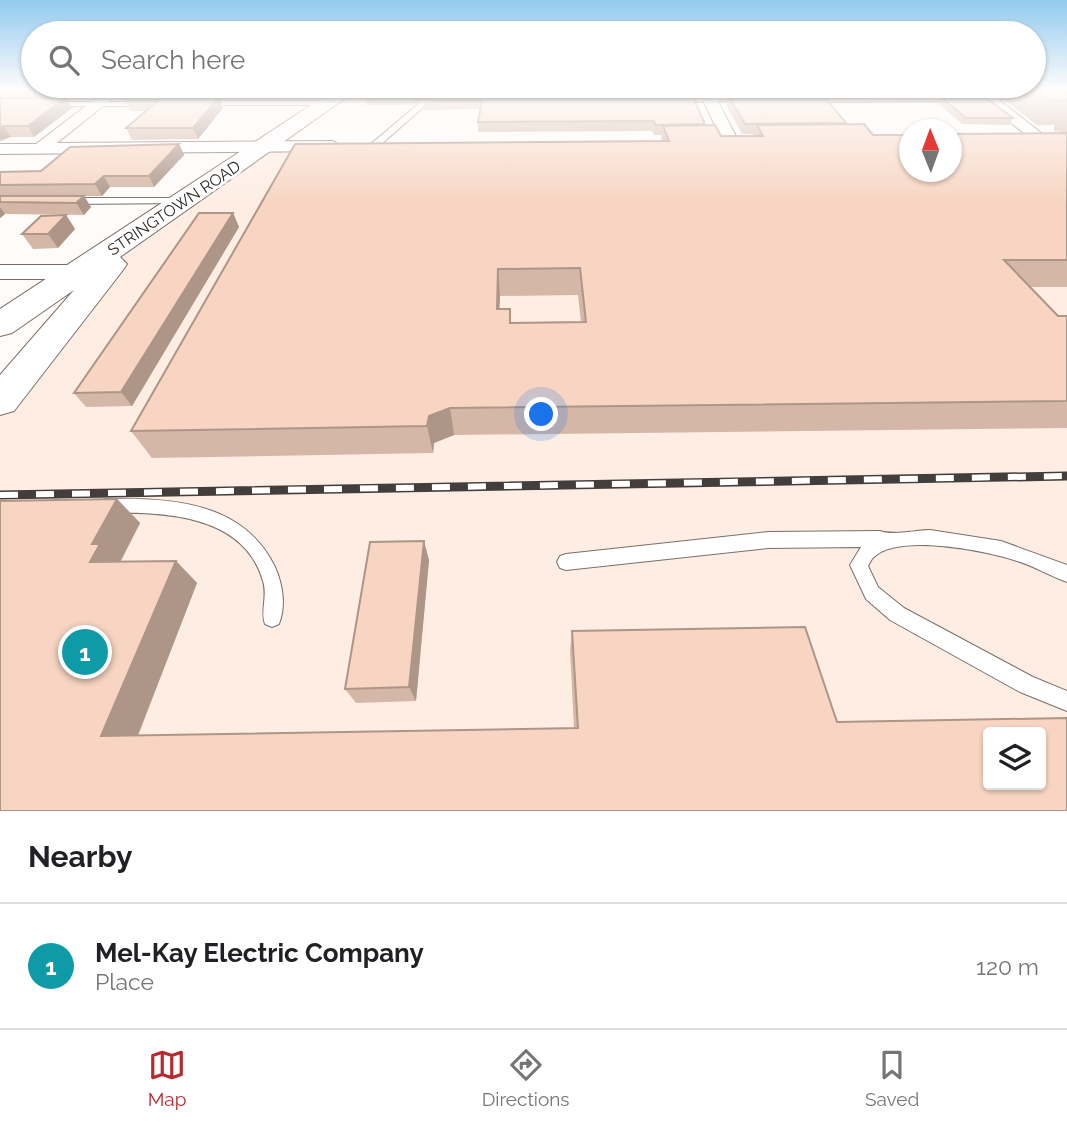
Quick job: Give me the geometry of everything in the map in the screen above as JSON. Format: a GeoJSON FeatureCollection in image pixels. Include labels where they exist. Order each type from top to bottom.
{"type":"FeatureCollection","features":[{"type":"Feature","properties":{"kind":"main road","name":"STRINGTOWN ROAD"},"geometry":{"type":"LineString","coordinates":[[0,326],[291,128]]}},
{"type":"Feature","properties":{"kind":"main road"},"geometry":{"type":"LineString","coordinates":[[0,401],[138,232]]}},
{"type":"Feature","properties":{"kind":"street"},"geometry":{"type":"LineString","coordinates":[[41,148],[67,128]]}},
{"type":"Feature","properties":{"kind":"street"},"geometry":{"type":"LineString","coordinates":[[724,128],[731,142]]}},
{"type":"Feature","properties":{"kind":"street"},"geometry":{"type":"LineString","coordinates":[[1015,139],[1047,139],[1031,128]]}},
{"type":"Feature","properties":{"kind":"street"},"geometry":{"type":"LineString","coordinates":[[0,149],[402,145]]}},
{"type":"Feature","properties":{"kind":"street"},"geometry":{"type":"LineString","coordinates":[[0,272],[79,272]]}},
{"type":"Feature","properties":{"kind":"lane"},"geometry":{"type":"LineString","coordinates":[[361,145],[387,128]]}},
{"type":"Feature","properties":{"kind":"lane"},"geometry":{"type":"LineString","coordinates":[[53,201],[184,201]]}},
{"type":"Feature","properties":{"kind":"lane"},"geometry":{"type":"LineString","coordinates":[[90,507],[142,505],[182,509],[221,521],[252,542],[263,562],[273,582],[272,618]]}},
{"type":"Feature","properties":{"kind":"lane"},"geometry":{"type":"LineString","coordinates":[[565,562],[768,540],[933,538],[990,545],[1042,562],[1067,574]]}},
{"type":"Feature","properties":{"kind":"lane"},"geometry":{"type":"LineString","coordinates":[[899,539],[868,548],[859,565],[872,593],[883,604],[1027,685],[1067,701]]}},
{"type":"Feature","properties":{"kind":"shaded area"},"geometry":{"type":"Polygon","coordinates":[[[1067,139],[1067,811],[0,811],[0,384],[138,232],[264,146],[899,170],[899,182],[962,182],[962,169],[1067,139]]]}},
{"type":"Feature","properties":{"kind":"building"},"geometry":{"type":"Polygon","coordinates":[[[664,128],[717,128],[721,136],[763,136],[759,128],[867,128],[873,135],[899,135],[899,182],[962,182],[962,134],[1067,133],[1067,260],[1004,260],[1058,316],[1067,316],[1067,401],[450,408],[429,416],[427,426],[131,431],[295,144],[669,141],[664,128]],[[580,268],[498,269],[497,309],[510,309],[510,323],[586,322],[580,268]]]}},
{"type":"Feature","properties":{"kind":"building"},"geometry":{"type":"Polygon","coordinates":[[[179,144],[149,176],[104,176],[95,184],[0,185],[0,172],[41,171],[70,147],[179,144]]]}},
{"type":"Feature","properties":{"kind":"building"},"geometry":{"type":"Polygon","coordinates":[[[0,196],[84,196],[76,203],[0,202],[0,196]]]}},
{"type":"Feature","properties":{"kind":"building"},"geometry":{"type":"Polygon","coordinates":[[[199,213],[233,213],[121,392],[74,393],[199,213]]]}},
{"type":"Feature","properties":{"kind":"building"},"geometry":{"type":"Polygon","coordinates":[[[66,215],[48,234],[22,234],[41,216],[66,215]]]}},
{"type":"Feature","properties":{"kind":"building"},"geometry":{"type":"Polygon","coordinates":[[[117,499],[92,544],[100,544],[90,562],[176,561],[101,736],[578,728],[572,631],[805,627],[837,722],[1067,718],[1067,811],[0,811],[0,501],[117,499]]]}},
{"type":"Feature","properties":{"kind":"building"},"geometry":{"type":"Polygon","coordinates":[[[424,541],[409,687],[345,689],[370,542],[424,541]]]}},
{"type":"Feature","properties":{"kind":"railway"},"geometry":{"type":"LineString","coordinates":[[0,495],[1067,476]]}},
{"type":"Feature","properties":{"kind":"place","name":"Mel-Kay Electric Company"},"geometry":{"type":"Point","coordinates":[85,652]}}]}
